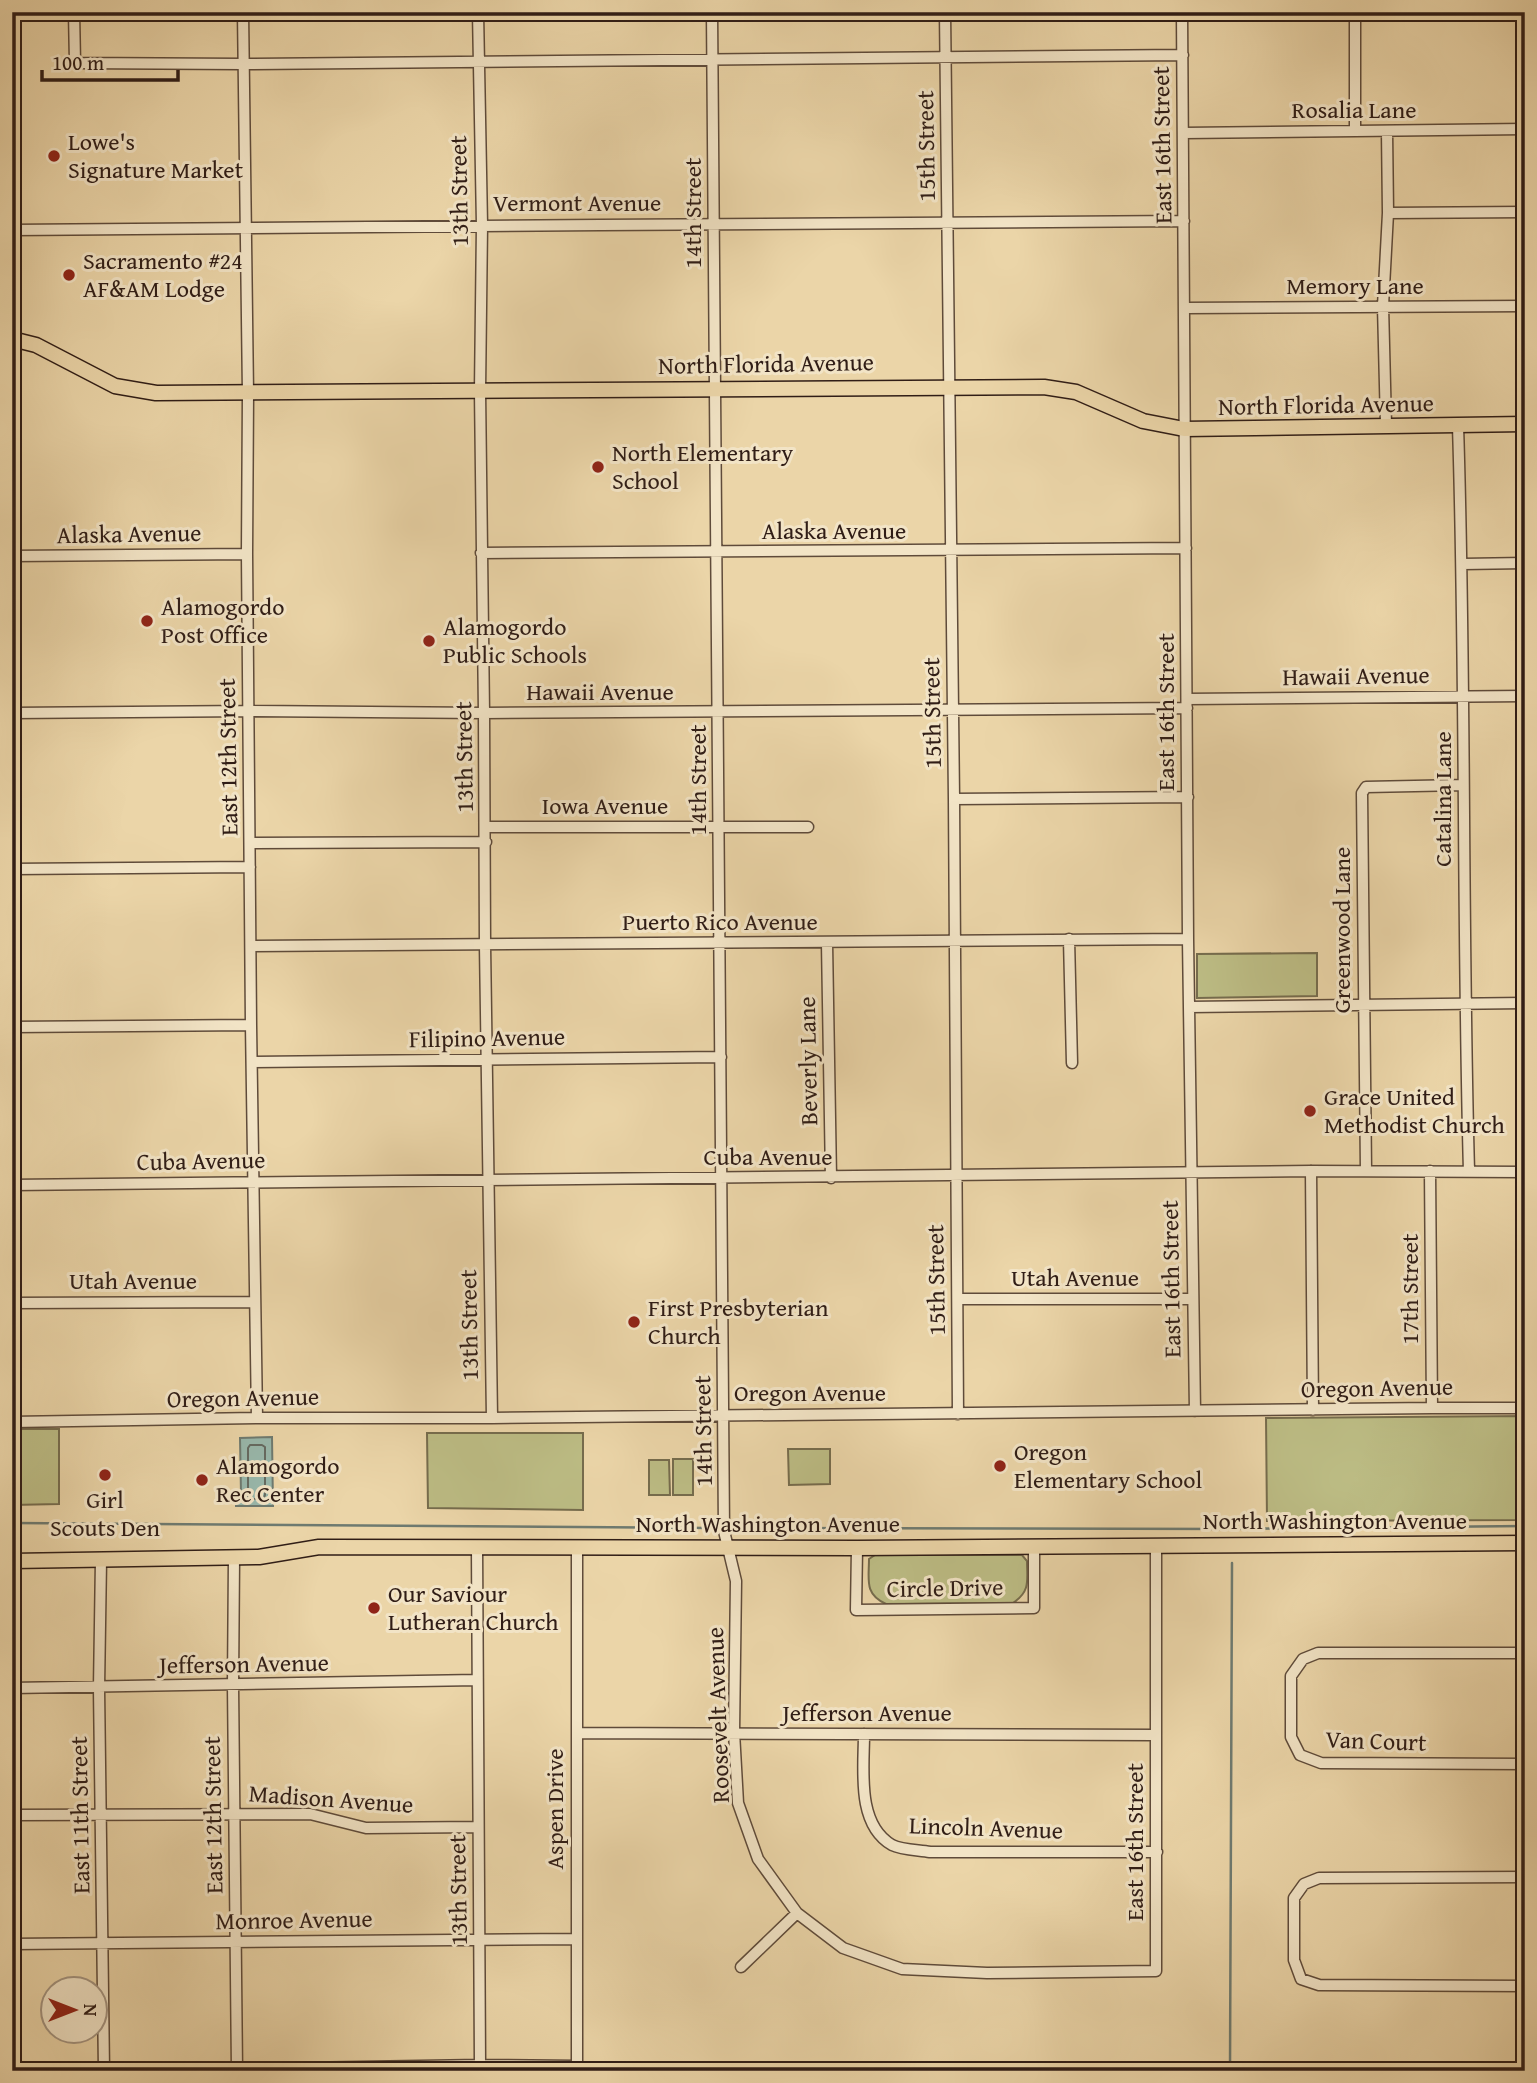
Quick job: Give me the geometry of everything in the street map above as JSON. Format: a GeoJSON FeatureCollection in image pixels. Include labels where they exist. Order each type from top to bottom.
{"type":"FeatureCollection","features":[{"type":"Feature","properties":{"kind":"main road","name":"North Florida Avenue"},"geometry":{"type":"LineString","coordinates":[[12,339],[36,345],[115,386],[156,393],[715,387],[1044,387],[1076,392],[1143,421],[1184,429],[1525,425]]}},
{"type":"Feature","properties":{"kind":"main road","name":"North Washington Avenue"},"geometry":{"type":"LineString","coordinates":[[12,1561],[259,1557],[318,1547],[857,1548],[1525,1543]]}},
{"type":"Feature","properties":{"kind":"street"},"geometry":{"type":"LineString","coordinates":[[74,12],[75,63],[243,64],[1183,55]]}},
{"type":"Feature","properties":{"kind":"street","name":"East 12th Street"},"geometry":{"type":"LineString","coordinates":[[243,12],[257,1418]]}},
{"type":"Feature","properties":{"kind":"street","name":"13th Street"},"geometry":{"type":"LineString","coordinates":[[478,12],[482,225],[480,391],[486,1059],[492,1418]]}},
{"type":"Feature","properties":{"kind":"street","name":"14th Street"},"geometry":{"type":"LineString","coordinates":[[712,12],[724,1531],[727,1547]]}},
{"type":"Feature","properties":{"kind":"street","name":"15th Street"},"geometry":{"type":"LineString","coordinates":[[945,12],[958,1413]]}},
{"type":"Feature","properties":{"kind":"street","name":"East 16th Street"},"geometry":{"type":"LineString","coordinates":[[1182,12],[1188,939],[1195,1411]]}},
{"type":"Feature","properties":{"kind":"street"},"geometry":{"type":"LineString","coordinates":[[1355,12],[1355,131]]}},
{"type":"Feature","properties":{"kind":"street","name":"Rosalia Lane"},"geometry":{"type":"LineString","coordinates":[[1184,133],[1525,129]]}},
{"type":"Feature","properties":{"kind":"street"},"geometry":{"type":"LineString","coordinates":[[1386,425],[1383,306],[1388,213],[1387,131]]}},
{"type":"Feature","properties":{"kind":"street"},"geometry":{"type":"LineString","coordinates":[[1388,213],[1525,212]]}},
{"type":"Feature","properties":{"kind":"street","name":"Vermont Avenue"},"geometry":{"type":"LineString","coordinates":[[12,230],[1184,221]]}},
{"type":"Feature","properties":{"kind":"street","name":"Memory Lane"},"geometry":{"type":"LineString","coordinates":[[1185,308],[1525,306]]}},
{"type":"Feature","properties":{"kind":"street","name":"Catalina Lane"},"geometry":{"type":"LineString","coordinates":[[1458,426],[1463,564],[1465,1003],[1469,1171]]}},
{"type":"Feature","properties":{"kind":"street","name":"Alaska Avenue"},"geometry":{"type":"LineString","coordinates":[[481,553],[1186,548]]}},
{"type":"Feature","properties":{"kind":"street","name":"Alaska Avenue"},"geometry":{"type":"LineString","coordinates":[[12,556],[247,554]]}},
{"type":"Feature","properties":{"kind":"street"},"geometry":{"type":"LineString","coordinates":[[1463,564],[1525,563]]}},
{"type":"Feature","properties":{"kind":"street","name":"Hawaii Avenue"},"geometry":{"type":"LineString","coordinates":[[12,713],[952,711],[1525,696]]}},
{"type":"Feature","properties":{"kind":"street","name":"Greenwood Lane"},"geometry":{"type":"LineString","coordinates":[[1366,1171],[1362,793],[1366,787],[1463,785]]}},
{"type":"Feature","properties":{"kind":"street"},"geometry":{"type":"LineString","coordinates":[[954,800],[1188,797]]}},
{"type":"Feature","properties":{"kind":"street","name":"Iowa Avenue"},"geometry":{"type":"LineString","coordinates":[[485,827],[808,827]]}},
{"type":"Feature","properties":{"kind":"street"},"geometry":{"type":"LineString","coordinates":[[250,843],[485,842]]}},
{"type":"Feature","properties":{"kind":"street"},"geometry":{"type":"LineString","coordinates":[[12,869],[250,867]]}},
{"type":"Feature","properties":{"kind":"street"},"geometry":{"type":"LineString","coordinates":[[1069,939],[1072,1063]]}},
{"type":"Feature","properties":{"kind":"street","name":"Puerto Rico Avenue"},"geometry":{"type":"LineString","coordinates":[[252,946],[1188,939]]}},
{"type":"Feature","properties":{"kind":"street","name":"Beverly Lane"},"geometry":{"type":"LineString","coordinates":[[827,943],[831,1178]]}},
{"type":"Feature","properties":{"kind":"street"},"geometry":{"type":"LineString","coordinates":[[1189,1007],[1525,1003]]}},
{"type":"Feature","properties":{"kind":"street"},"geometry":{"type":"LineString","coordinates":[[12,1027],[251,1025]]}},
{"type":"Feature","properties":{"kind":"street","name":"Filipino Avenue"},"geometry":{"type":"LineString","coordinates":[[253,1062],[721,1057]]}},
{"type":"Feature","properties":{"kind":"street"},"geometry":{"type":"LineString","coordinates":[[1311,1171],[1313,1410]]}},
{"type":"Feature","properties":{"kind":"street","name":"17th Street"},"geometry":{"type":"LineString","coordinates":[[1430,1171],[1432,1408]]}},
{"type":"Feature","properties":{"kind":"street","name":"Cuba Avenue"},"geometry":{"type":"LineString","coordinates":[[12,1185],[1191,1172],[1525,1172]]}},
{"type":"Feature","properties":{"kind":"street","name":"Utah Avenue"},"geometry":{"type":"LineString","coordinates":[[958,1299],[1192,1299]]}},
{"type":"Feature","properties":{"kind":"street","name":"Utah Avenue"},"geometry":{"type":"LineString","coordinates":[[12,1303],[254,1302]]}},
{"type":"Feature","properties":{"kind":"street","name":"Oregon Avenue"},"geometry":{"type":"LineString","coordinates":[[12,1422],[1525,1408]]}},
{"type":"Feature","properties":{"kind":"street","name":"East 16th Street"},"geometry":{"type":"LineString","coordinates":[[1156,1545],[1156,1970]]}},
{"type":"Feature","properties":{"kind":"street","name":"Aspen Drive"},"geometry":{"type":"LineString","coordinates":[[577,1546],[577,2069]]}},
{"type":"Feature","properties":{"kind":"street","name":"Circle Drive"},"geometry":{"type":"LineString","coordinates":[[857,1548],[856,1610],[1034,1608],[1034,1546]]}},
{"type":"Feature","properties":{"kind":"street","name":"13th Street"},"geometry":{"type":"LineString","coordinates":[[477,1547],[480,2065]]}},
{"type":"Feature","properties":{"kind":"street","name":"Roosevelt Avenue"},"geometry":{"type":"LineString","coordinates":[[727,1547],[736,1581],[734,1732],[738,1803],[758,1858],[797,1913],[843,1948],[902,1969],[987,1973],[1156,1970]]}},
{"type":"Feature","properties":{"kind":"street","name":"East 12th Street"},"geometry":{"type":"LineString","coordinates":[[234,1558],[237,2070]]}},
{"type":"Feature","properties":{"kind":"street","name":"East 11th Street"},"geometry":{"type":"LineString","coordinates":[[101,1560],[99,1688],[104,2071]]}},
{"type":"Feature","properties":{"kind":"street","name":"Van Court"},"geometry":{"type":"LineString","coordinates":[[1525,1653],[1318,1653],[1303,1659],[1291,1676],[1291,1737],[1300,1755],[1321,1763],[1525,1764]]}},
{"type":"Feature","properties":{"kind":"street","name":"Jefferson Avenue"},"geometry":{"type":"LineString","coordinates":[[12,1688],[477,1680]]}},
{"type":"Feature","properties":{"kind":"street","name":"Jefferson Avenue"},"geometry":{"type":"LineString","coordinates":[[577,1733],[1157,1735]]}},
{"type":"Feature","properties":{"kind":"street","name":"Lincoln Avenue"},"geometry":{"type":"LineString","coordinates":[[864,1734],[865,1792],[871,1824],[893,1846],[930,1852],[1157,1852]]}},
{"type":"Feature","properties":{"kind":"street","name":"Madison Avenue"},"geometry":{"type":"LineString","coordinates":[[12,1815],[310,1814],[366,1828],[478,1827]]}},
{"type":"Feature","properties":{"kind":"street"},"geometry":{"type":"LineString","coordinates":[[1525,1877],[1319,1878],[1304,1884],[1294,1898],[1294,1960],[1301,1979],[1319,1985],[1525,1986]]}},
{"type":"Feature","properties":{"kind":"street"},"geometry":{"type":"LineString","coordinates":[[741,1967],[797,1913]]}},
{"type":"Feature","properties":{"kind":"street","name":"Monroe Avenue"},"geometry":{"type":"LineString","coordinates":[[12,1944],[575,1939]]}},
{"type":"Feature","properties":{"kind":"street"},"geometry":{"type":"LineString","coordinates":[[124,2071],[480,2065],[577,2069]]}},
{"type":"Feature","properties":{"kind":"green space"},"geometry":{"type":"Polygon","coordinates":[[[1317,953],[1317,996],[1197,998],[1197,954],[1317,953]]]}},
{"type":"Feature","properties":{"kind":"green space"},"geometry":{"type":"Polygon","coordinates":[[[1525,1416],[1525,1520],[1267,1521],[1266,1418],[1525,1416]]]}},
{"type":"Feature","properties":{"kind":"green space"},"geometry":{"type":"Polygon","coordinates":[[[12,1429],[59,1429],[59,1504],[12,1505],[12,1429]]]}},
{"type":"Feature","properties":{"kind":"green space"},"geometry":{"type":"Polygon","coordinates":[[[427,1433],[583,1433],[583,1510],[428,1508],[427,1433]]]}},
{"type":"Feature","properties":{"kind":"green space"},"geometry":{"type":"Polygon","coordinates":[[[788,1449],[830,1449],[830,1484],[789,1485],[788,1449]]]}},
{"type":"Feature","properties":{"kind":"green space"},"geometry":{"type":"Polygon","coordinates":[[[673,1459],[693,1459],[693,1495],[673,1495],[673,1459]]]}},
{"type":"Feature","properties":{"kind":"green space"},"geometry":{"type":"Polygon","coordinates":[[[649,1460],[669,1460],[670,1495],[649,1495],[649,1460]]]}},
{"type":"Feature","properties":{"kind":"green space"},"geometry":{"type":"Polygon","coordinates":[[[875,1555],[1022,1555],[1027,1561],[1027,1585],[1023,1594],[1013,1603],[886,1604],[874,1596],[869,1586],[869,1559],[875,1555]]]}},
{"type":"Feature","properties":{"kind":"water"},"geometry":{"type":"Polygon","coordinates":[[[272,1437],[273,1506],[236,1506],[236,1495],[241,1494],[240,1438],[272,1437]]]}},
{"type":"Feature","properties":{"kind":"waterway"},"geometry":{"type":"LineString","coordinates":[[12,1523],[712,1528]]}},
{"type":"Feature","properties":{"kind":"waterway"},"geometry":{"type":"LineString","coordinates":[[735,1528],[1228,1529],[1525,1526]]}},
{"type":"Feature","properties":{"kind":"waterway"},"geometry":{"type":"LineString","coordinates":[[1230,2071],[1232,1563]]}},
{"type":"Feature","properties":{"kind":"place","name":"Lowe's Signature Market"},"geometry":{"type":"Point","coordinates":[54,156]}},
{"type":"Feature","properties":{"kind":"place","name":"Sacramento #24 AF&AM Lodge"},"geometry":{"type":"Point","coordinates":[69,275]}},
{"type":"Feature","properties":{"kind":"place","name":"North Elementary School"},"geometry":{"type":"Point","coordinates":[598,467]}},
{"type":"Feature","properties":{"kind":"place","name":"Alamogordo Post Office"},"geometry":{"type":"Point","coordinates":[147,621]}},
{"type":"Feature","properties":{"kind":"place","name":"Alamogordo Public Schools"},"geometry":{"type":"Point","coordinates":[429,641]}},
{"type":"Feature","properties":{"kind":"place","name":"Grace United Methodist Church"},"geometry":{"type":"Point","coordinates":[1310,1111]}},
{"type":"Feature","properties":{"kind":"place","name":"First Presbyterian Church"},"geometry":{"type":"Point","coordinates":[634,1322]}},
{"type":"Feature","properties":{"kind":"place","name":"Oregon Elementary School"},"geometry":{"type":"Point","coordinates":[1000,1466]}},
{"type":"Feature","properties":{"kind":"place","name":"Girl Scouts Den"},"geometry":{"type":"Point","coordinates":[105,1475]}},
{"type":"Feature","properties":{"kind":"place","name":"Alamogordo Rec Center"},"geometry":{"type":"Point","coordinates":[202,1480]}},
{"type":"Feature","properties":{"kind":"place","name":"Our Saviour Lutheran Church"},"geometry":{"type":"Point","coordinates":[374,1608]}}]}
